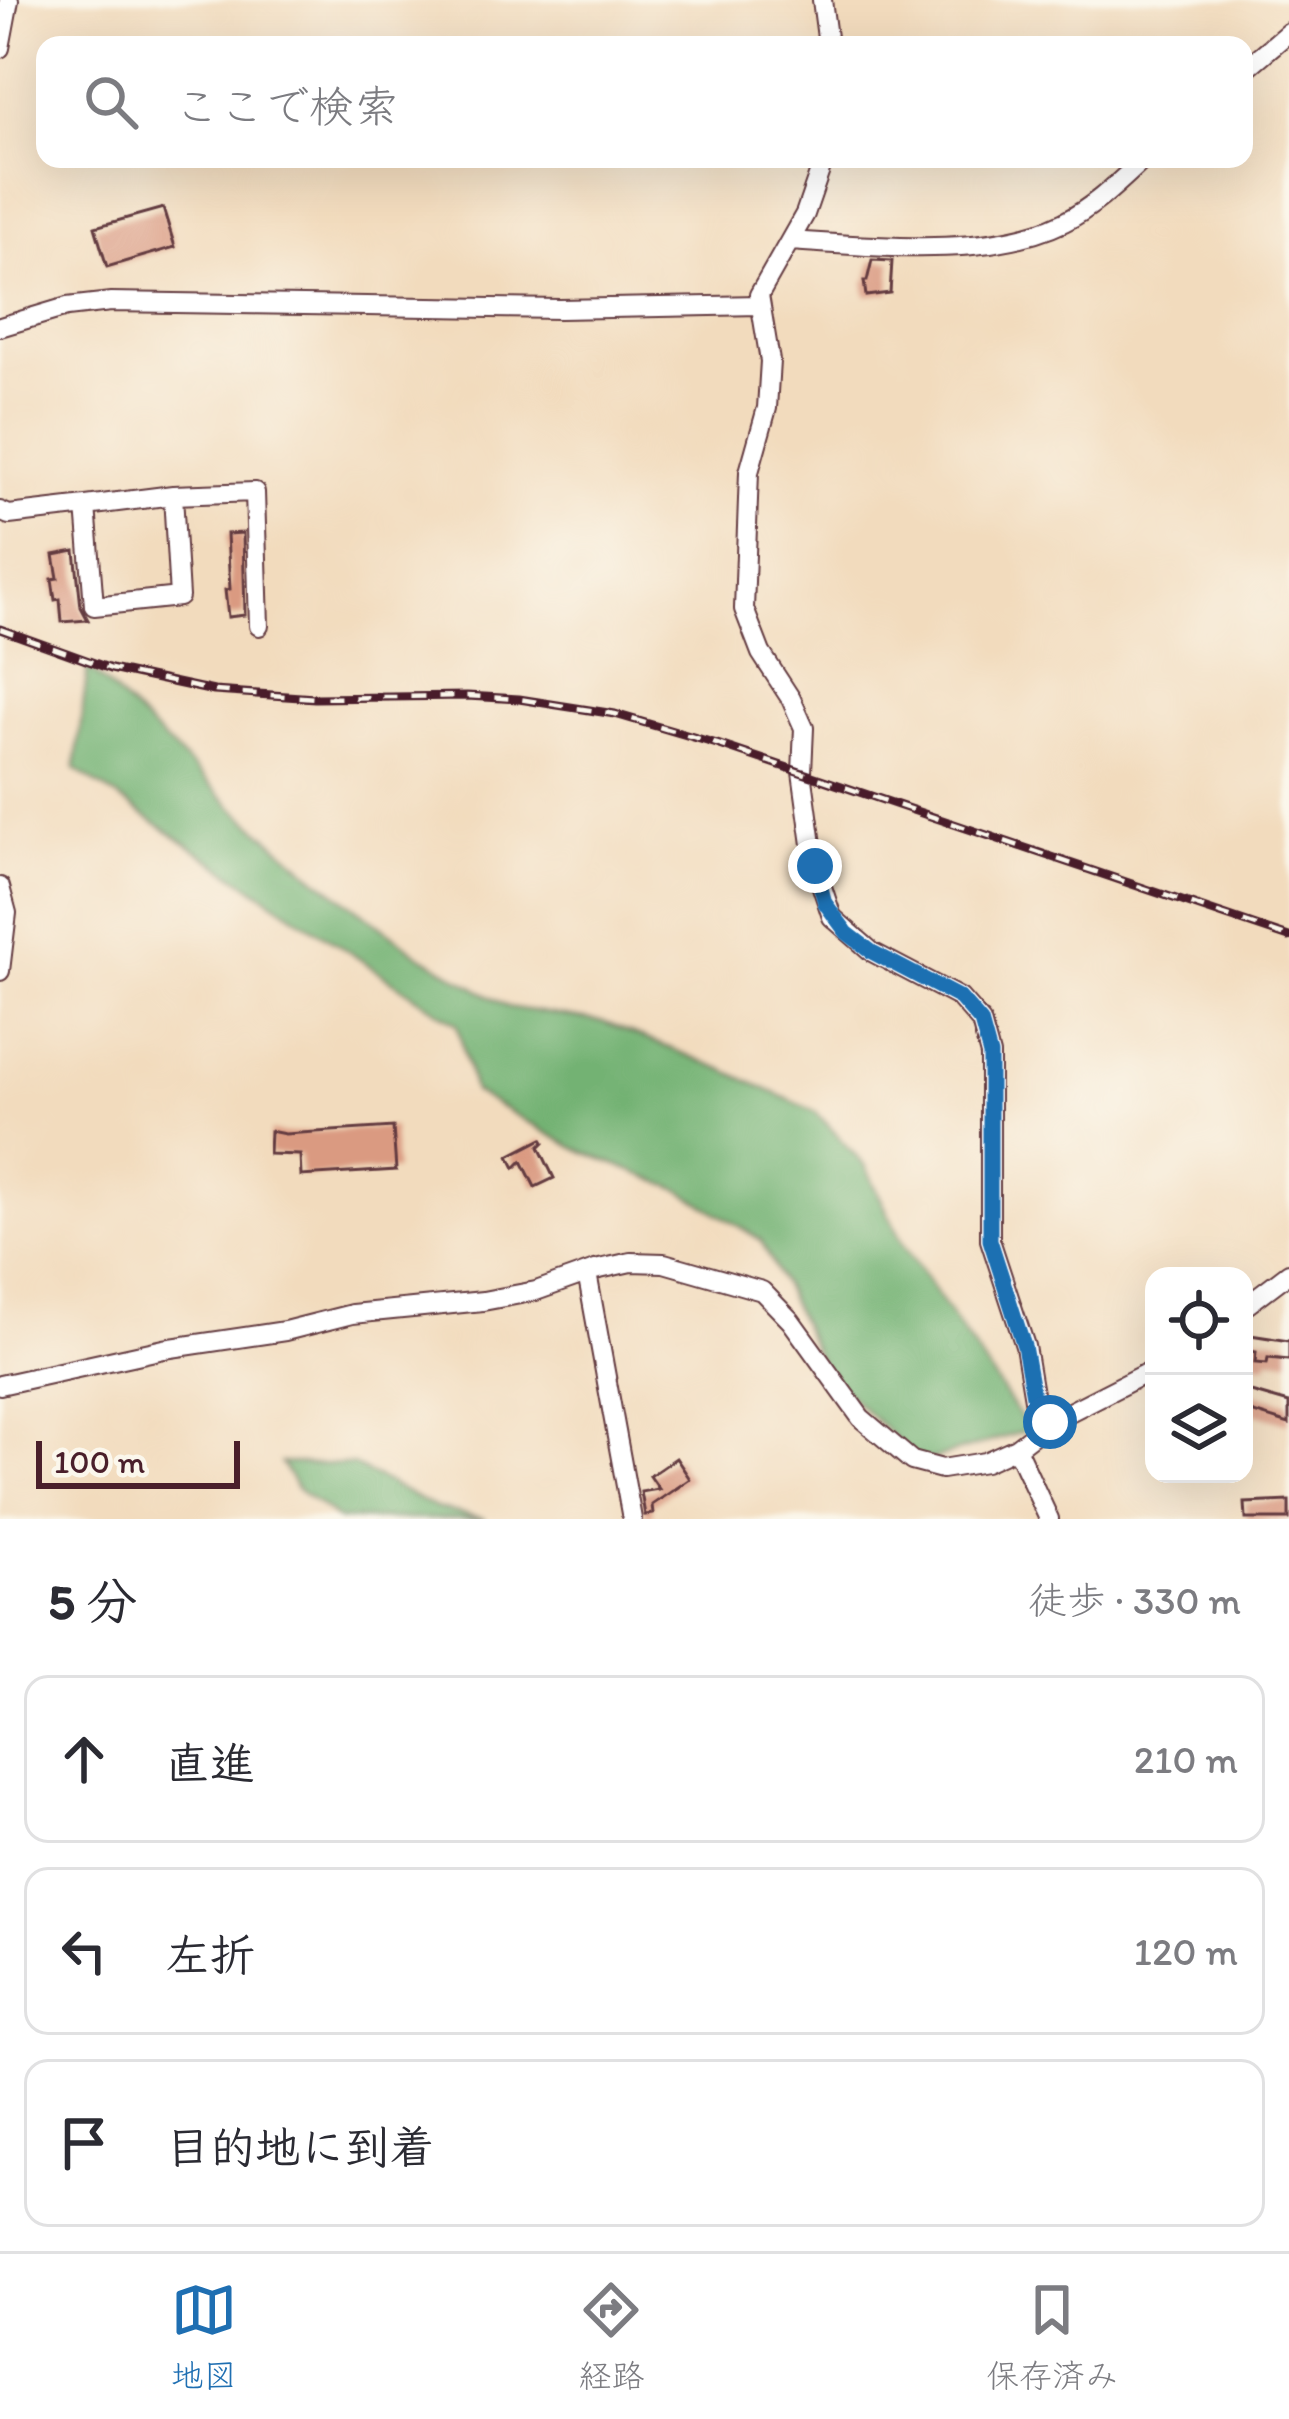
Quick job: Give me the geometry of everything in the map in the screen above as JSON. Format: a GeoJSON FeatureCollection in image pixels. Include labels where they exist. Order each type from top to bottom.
{"type":"FeatureCollection","features":[{"type":"Feature","properties":{"kind":"street"},"geometry":{"type":"LineString","coordinates":[[0,48],[9,0]]}},
{"type":"Feature","properties":{"kind":"street"},"geometry":{"type":"LineString","coordinates":[[822,0],[827,36]]}},
{"type":"Feature","properties":{"kind":"street"},"geometry":{"type":"LineString","coordinates":[[1253,62],[1289,32]]}},
{"type":"Feature","properties":{"kind":"street"},"geometry":{"type":"LineString","coordinates":[[820,168],[790,241],[759,295],[770,361],[767,408],[749,472],[747,620],[804,728],[802,772],[815,866],[832,917],[872,952],[960,998],[981,1022],[990,1055],[990,1240],[1024,1346],[1039,1429]]}},
{"type":"Feature","properties":{"kind":"street"},"geometry":{"type":"LineString","coordinates":[[790,241],[876,246],[981,243],[1028,235],[1086,210],[1134,168]]}},
{"type":"Feature","properties":{"kind":"street"},"geometry":{"type":"LineString","coordinates":[[0,327],[67,307],[111,302],[560,309],[760,305]]}},
{"type":"Feature","properties":{"kind":"street"},"geometry":{"type":"LineString","coordinates":[[0,511],[9,515],[172,495],[255,492],[259,626]]}},
{"type":"Feature","properties":{"kind":"street"},"geometry":{"type":"LineString","coordinates":[[86,506],[94,606],[179,597],[172,495]]}},
{"type":"Feature","properties":{"kind":"street"},"geometry":{"type":"LineString","coordinates":[[0,887],[7,913],[0,971]]}},
{"type":"Feature","properties":{"kind":"street"},"geometry":{"type":"LineString","coordinates":[[0,1385],[352,1314],[536,1291],[631,1262],[664,1263],[762,1292],[790,1322],[860,1418],[912,1461],[942,1469],[963,1468],[1016,1448],[1039,1429],[1145,1374]]}},
{"type":"Feature","properties":{"kind":"street"},"geometry":{"type":"LineString","coordinates":[[587,1273],[632,1519]]}},
{"type":"Feature","properties":{"kind":"street"},"geometry":{"type":"LineString","coordinates":[[1253,1300],[1289,1273]]}},
{"type":"Feature","properties":{"kind":"street"},"geometry":{"type":"LineString","coordinates":[[1016,1448],[1049,1519]]}},
{"type":"Feature","properties":{"kind":"green space"},"geometry":{"type":"Polygon","coordinates":[[[88,667],[235,809],[316,878],[417,953],[508,1007],[603,1022],[816,1112],[866,1167],[903,1245],[1029,1430],[920,1463],[825,1372],[761,1240],[680,1190],[574,1148],[474,1092],[457,1024],[75,769],[88,667]]]}},
{"type":"Feature","properties":{"kind":"green space"},"geometry":{"type":"Polygon","coordinates":[[[281,1463],[353,1465],[436,1508],[485,1519],[338,1519],[298,1490],[281,1463]]]}},
{"type":"Feature","properties":{"kind":"building"},"geometry":{"type":"Polygon","coordinates":[[[163,208],[175,247],[107,267],[95,227],[163,208]]]}},
{"type":"Feature","properties":{"kind":"building"},"geometry":{"type":"Polygon","coordinates":[[[872,260],[892,261],[890,293],[866,296],[864,281],[872,260]]]}},
{"type":"Feature","properties":{"kind":"building"},"geometry":{"type":"Polygon","coordinates":[[[243,533],[245,615],[228,617],[227,534],[243,533]]]}},
{"type":"Feature","properties":{"kind":"building"},"geometry":{"type":"Polygon","coordinates":[[[75,551],[81,607],[88,620],[62,622],[52,579],[58,578],[54,555],[75,551]]]}},
{"type":"Feature","properties":{"kind":"building"},"geometry":{"type":"Polygon","coordinates":[[[393,1127],[396,1170],[301,1176],[300,1155],[269,1154],[270,1131],[393,1127]]]}},
{"type":"Feature","properties":{"kind":"building"},"geometry":{"type":"Polygon","coordinates":[[[542,1139],[539,1147],[554,1178],[535,1187],[522,1161],[515,1168],[509,1156],[542,1139]]]}},
{"type":"Feature","properties":{"kind":"building"},"geometry":{"type":"Polygon","coordinates":[[[1253,1335],[1289,1341],[1289,1360],[1268,1358],[1267,1364],[1255,1363],[1253,1335]]]}},
{"type":"Feature","properties":{"kind":"building"},"geometry":{"type":"Polygon","coordinates":[[[1253,1393],[1289,1403],[1289,1424],[1253,1413],[1253,1393]]]}},
{"type":"Feature","properties":{"kind":"building"},"geometry":{"type":"Polygon","coordinates":[[[676,1458],[690,1479],[652,1505],[653,1514],[645,1515],[641,1492],[659,1489],[650,1476],[676,1458]]]}},
{"type":"Feature","properties":{"kind":"building"},"geometry":{"type":"Polygon","coordinates":[[[1289,1501],[1289,1519],[1246,1519],[1245,1503],[1289,1501]]]}},
{"type":"Feature","properties":{"kind":"railway"},"geometry":{"type":"LineString","coordinates":[[0,629],[111,669],[214,691],[315,698],[467,696],[615,714],[1289,937]]}},
{"type":"Feature","properties":{"kind":"route"},"geometry":{"type":"LineString","coordinates":[[815,866],[825,903],[847,933],[872,952],[960,998],[981,1022],[990,1055],[990,1240],[1035,1387],[1039,1429],[1050,1422]]}}]}
